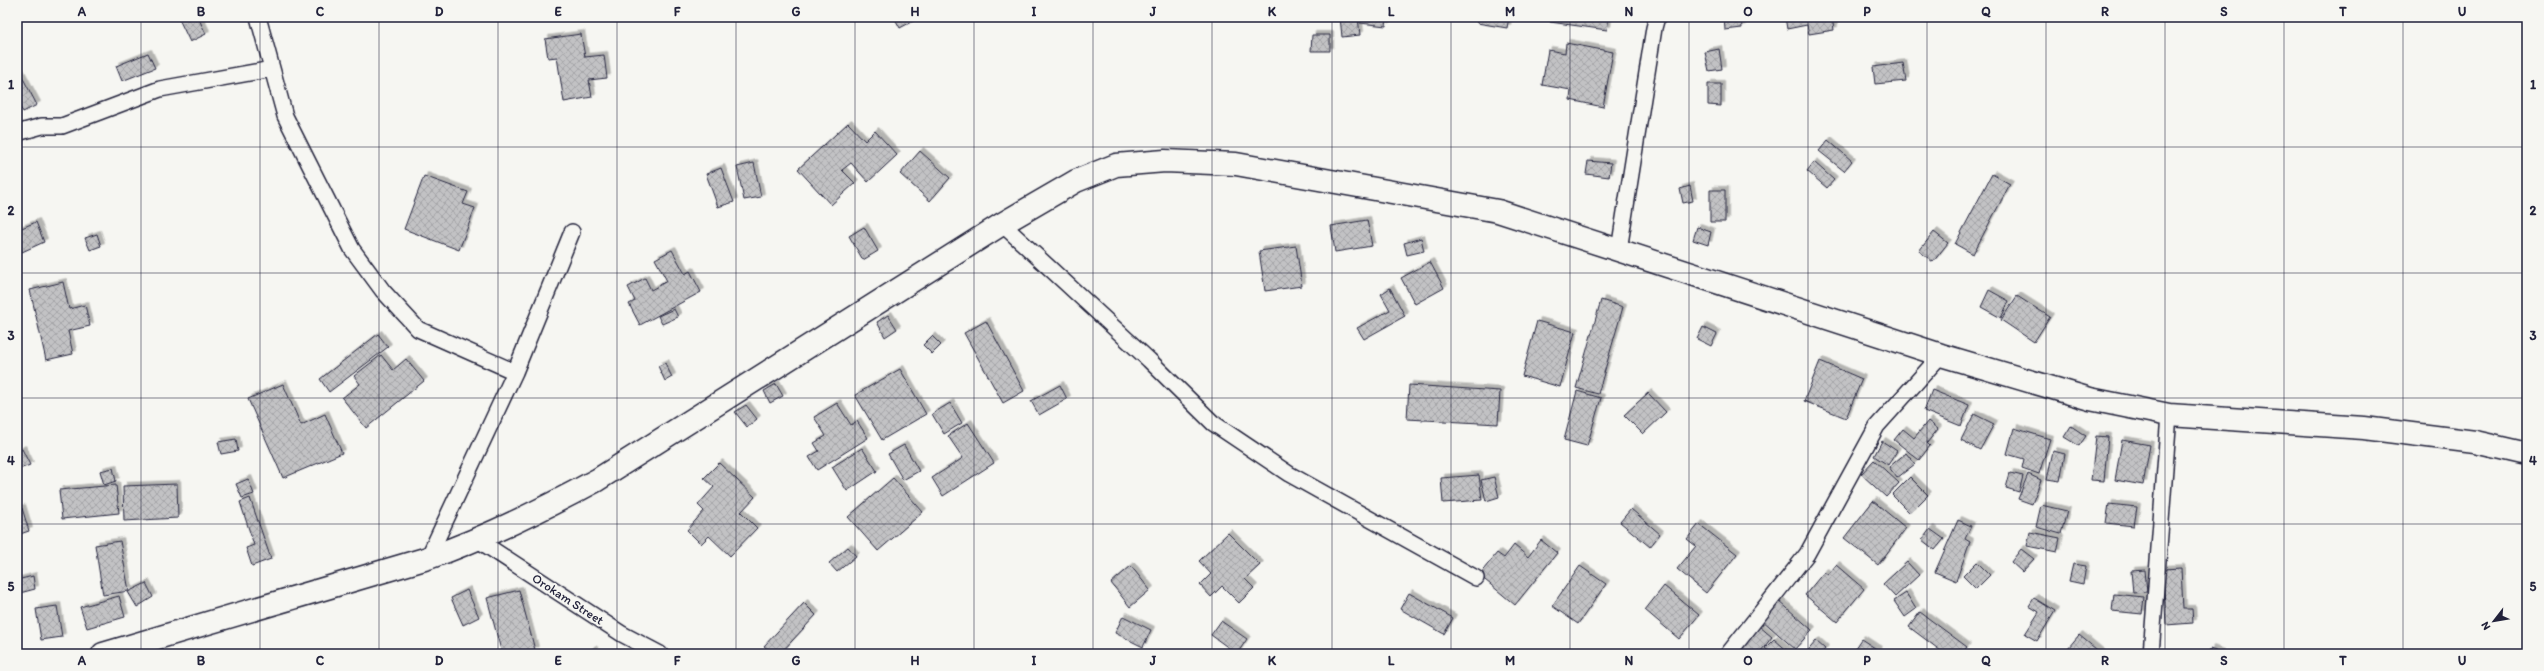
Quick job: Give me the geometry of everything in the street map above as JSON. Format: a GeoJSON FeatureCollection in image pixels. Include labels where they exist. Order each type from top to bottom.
{"type":"FeatureCollection","features":[{"type":"Feature","properties":{"kind":"main road"},"geometry":{"type":"LineString","coordinates":[[103,654],[428,558],[478,540],[538,512],[597,480],[1002,224],[1076,180],[1116,165],[1165,161],[1236,164],[1498,211],[1941,355],[2090,399],[2169,415],[2364,428],[2475,442],[2527,454]]}},
{"type":"Feature","properties":{"kind":"street"},"geometry":{"type":"LineString","coordinates":[[258,17],[285,116],[313,176],[352,248],[383,291],[418,328],[515,372]]}},
{"type":"Feature","properties":{"kind":"street"},"geometry":{"type":"LineString","coordinates":[[1619,250],[1657,17]]}},
{"type":"Feature","properties":{"kind":"street"},"geometry":{"type":"LineString","coordinates":[[17,133],[42,126],[62,126],[160,89],[272,69]]}},
{"type":"Feature","properties":{"kind":"street"},"geometry":{"type":"LineString","coordinates":[[1002,224],[1149,360],[1213,423],[1289,474],[1476,578]]}},
{"type":"Feature","properties":{"kind":"street"},"geometry":{"type":"LineString","coordinates":[[428,558],[515,372],[572,232]]}},
{"type":"Feature","properties":{"kind":"street"},"geometry":{"type":"LineString","coordinates":[[1728,654],[1808,554],[1877,426],[1941,355]]}},
{"type":"Feature","properties":{"kind":"street"},"geometry":{"type":"LineString","coordinates":[[2151,654],[2169,415]]}},
{"type":"Feature","properties":{"kind":"street","name":"Orokam Street"},"geometry":{"type":"LineString","coordinates":[[478,540],[622,634],[660,654]]}},
{"type":"Feature","properties":{"kind":"building"},"geometry":{"type":"Polygon","coordinates":[[[178,17],[198,17],[206,34],[190,42],[178,17]]]}},
{"type":"Feature","properties":{"kind":"building"},"geometry":{"type":"Polygon","coordinates":[[[894,17],[913,17],[915,20],[900,28],[894,17]]]}},
{"type":"Feature","properties":{"kind":"building"},"geometry":{"type":"Polygon","coordinates":[[[1340,17],[1358,17],[1360,35],[1342,37],[1340,17]]]}},
{"type":"Feature","properties":{"kind":"building"},"geometry":{"type":"Polygon","coordinates":[[[1361,17],[1387,17],[1386,26],[1360,23],[1361,17]]]}},
{"type":"Feature","properties":{"kind":"building"},"geometry":{"type":"Polygon","coordinates":[[[1478,17],[1509,17],[1507,28],[1477,23],[1478,17]]]}},
{"type":"Feature","properties":{"kind":"building"},"geometry":{"type":"Polygon","coordinates":[[[1551,17],[1609,17],[1607,30],[1550,22],[1551,17]]]}},
{"type":"Feature","properties":{"kind":"building"},"geometry":{"type":"Polygon","coordinates":[[[1741,17],[1742,28],[1725,30],[1724,18],[1741,17]]]}},
{"type":"Feature","properties":{"kind":"building"},"geometry":{"type":"Polygon","coordinates":[[[1785,17],[1832,17],[1834,30],[1809,34],[1807,25],[1787,29],[1785,17]]]}},
{"type":"Feature","properties":{"kind":"building"},"geometry":{"type":"Polygon","coordinates":[[[581,34],[585,57],[604,55],[607,78],[589,80],[592,97],[564,102],[557,57],[548,58],[545,39],[581,34]]]}},
{"type":"Feature","properties":{"kind":"building"},"geometry":{"type":"Polygon","coordinates":[[[1312,35],[1330,35],[1330,51],[1311,51],[1312,35]]]}},
{"type":"Feature","properties":{"kind":"building"},"geometry":{"type":"Polygon","coordinates":[[[1566,43],[1613,52],[1603,107],[1570,100],[1571,90],[1542,85],[1548,50],[1565,53],[1566,43]]]}},
{"type":"Feature","properties":{"kind":"building"},"geometry":{"type":"Polygon","coordinates":[[[1719,49],[1722,69],[1709,71],[1705,52],[1719,49]]]}},
{"type":"Feature","properties":{"kind":"building"},"geometry":{"type":"Polygon","coordinates":[[[148,53],[155,68],[122,81],[116,66],[148,53]]]}},
{"type":"Feature","properties":{"kind":"building"},"geometry":{"type":"Polygon","coordinates":[[[1903,63],[1906,81],[1875,84],[1873,67],[1903,63]]]}},
{"type":"Feature","properties":{"kind":"building"},"geometry":{"type":"Polygon","coordinates":[[[18,69],[37,105],[23,112],[17,102],[18,69]]]}},
{"type":"Feature","properties":{"kind":"building"},"geometry":{"type":"Polygon","coordinates":[[[1708,84],[1721,84],[1721,106],[1708,105],[1708,84]]]}},
{"type":"Feature","properties":{"kind":"building"},"geometry":{"type":"Polygon","coordinates":[[[848,123],[865,141],[875,131],[897,155],[868,182],[851,163],[842,170],[855,183],[831,205],[798,169],[848,123]]]}},
{"type":"Feature","properties":{"kind":"building"},"geometry":{"type":"Polygon","coordinates":[[[1828,140],[1852,161],[1844,171],[1819,151],[1828,140]]]}},
{"type":"Feature","properties":{"kind":"building"},"geometry":{"type":"Polygon","coordinates":[[[920,151],[950,178],[930,201],[900,174],[920,151]]]}},
{"type":"Feature","properties":{"kind":"building"},"geometry":{"type":"Polygon","coordinates":[[[1588,161],[1611,163],[1609,177],[1586,174],[1588,161]]]}},
{"type":"Feature","properties":{"kind":"building"},"geometry":{"type":"Polygon","coordinates":[[[1814,162],[1834,180],[1827,188],[1807,171],[1814,162]]]}},
{"type":"Feature","properties":{"kind":"building"},"geometry":{"type":"Polygon","coordinates":[[[754,163],[761,197],[744,200],[737,167],[754,163]]]}},
{"type":"Feature","properties":{"kind":"building"},"geometry":{"type":"Polygon","coordinates":[[[721,168],[734,202],[718,207],[706,174],[721,168]]]}},
{"type":"Feature","properties":{"kind":"building"},"geometry":{"type":"Polygon","coordinates":[[[1992,174],[2010,184],[1973,254],[1955,244],[1992,174]]]}},
{"type":"Feature","properties":{"kind":"building"},"geometry":{"type":"Polygon","coordinates":[[[424,176],[468,192],[463,204],[475,208],[459,250],[404,229],[424,176]]]}},
{"type":"Feature","properties":{"kind":"building"},"geometry":{"type":"Polygon","coordinates":[[[1690,186],[1693,201],[1683,203],[1680,189],[1690,186]]]}},
{"type":"Feature","properties":{"kind":"building"},"geometry":{"type":"Polygon","coordinates":[[[1710,190],[1725,190],[1725,222],[1710,222],[1710,190]]]}},
{"type":"Feature","properties":{"kind":"building"},"geometry":{"type":"Polygon","coordinates":[[[1367,220],[1372,246],[1335,252],[1331,226],[1367,220]]]}},
{"type":"Feature","properties":{"kind":"building"},"geometry":{"type":"Polygon","coordinates":[[[36,222],[44,242],[22,252],[17,242],[17,230],[36,222]]]}},
{"type":"Feature","properties":{"kind":"building"},"geometry":{"type":"Polygon","coordinates":[[[864,227],[878,251],[863,260],[849,236],[864,227]]]}},
{"type":"Feature","properties":{"kind":"building"},"geometry":{"type":"Polygon","coordinates":[[[1697,227],[1711,232],[1708,245],[1693,240],[1697,227]]]}},
{"type":"Feature","properties":{"kind":"building"},"geometry":{"type":"Polygon","coordinates":[[[1934,232],[1948,243],[1933,262],[1919,251],[1934,232]]]}},
{"type":"Feature","properties":{"kind":"building"},"geometry":{"type":"Polygon","coordinates":[[[97,234],[101,246],[90,250],[85,238],[97,234]]]}},
{"type":"Feature","properties":{"kind":"building"},"geometry":{"type":"Polygon","coordinates":[[[1421,238],[1424,251],[1407,255],[1404,243],[1421,238]]]}},
{"type":"Feature","properties":{"kind":"building"},"geometry":{"type":"Polygon","coordinates":[[[1296,246],[1302,286],[1265,291],[1259,251],[1296,246]]]}},
{"type":"Feature","properties":{"kind":"building"},"geometry":{"type":"Polygon","coordinates":[[[672,250],[685,274],[690,271],[701,292],[640,325],[629,304],[635,301],[628,287],[645,278],[651,290],[667,281],[655,259],[672,250]]]}},
{"type":"Feature","properties":{"kind":"building"},"geometry":{"type":"Polygon","coordinates":[[[1430,262],[1444,288],[1415,304],[1401,278],[1430,262]]]}},
{"type":"Feature","properties":{"kind":"building"},"geometry":{"type":"Polygon","coordinates":[[[63,282],[69,309],[85,305],[90,326],[68,331],[73,354],[46,360],[30,290],[63,282]]]}},
{"type":"Feature","properties":{"kind":"building"},"geometry":{"type":"Polygon","coordinates":[[[1390,288],[1405,316],[1364,339],[1357,328],[1390,310],[1381,294],[1390,288]]]}},
{"type":"Feature","properties":{"kind":"building"},"geometry":{"type":"Polygon","coordinates":[[[1989,290],[2009,301],[2001,318],[1981,307],[1989,290]]]}},
{"type":"Feature","properties":{"kind":"building"},"geometry":{"type":"Polygon","coordinates":[[[2017,296],[2050,317],[2034,342],[2001,320],[2017,296]]]}},
{"type":"Feature","properties":{"kind":"building"},"geometry":{"type":"Polygon","coordinates":[[[1601,300],[1623,307],[1598,394],[1576,388],[1601,300]]]}},
{"type":"Feature","properties":{"kind":"building"},"geometry":{"type":"Polygon","coordinates":[[[674,309],[678,317],[662,324],[658,316],[674,309]]]}},
{"type":"Feature","properties":{"kind":"building"},"geometry":{"type":"Polygon","coordinates":[[[888,315],[897,329],[885,337],[877,322],[888,315]]]}},
{"type":"Feature","properties":{"kind":"building"},"geometry":{"type":"Polygon","coordinates":[[[986,321],[1024,391],[1003,403],[964,333],[986,321]]]}},
{"type":"Feature","properties":{"kind":"building"},"geometry":{"type":"Polygon","coordinates":[[[1537,321],[1575,332],[1560,387],[1522,376],[1537,321]]]}},
{"type":"Feature","properties":{"kind":"building"},"geometry":{"type":"Polygon","coordinates":[[[1703,327],[1717,334],[1711,346],[1697,339],[1703,327]]]}},
{"type":"Feature","properties":{"kind":"building"},"geometry":{"type":"Polygon","coordinates":[[[378,334],[388,347],[329,392],[320,379],[378,334]]]}},
{"type":"Feature","properties":{"kind":"building"},"geometry":{"type":"Polygon","coordinates":[[[932,336],[941,345],[932,354],[923,345],[932,336]]]}},
{"type":"Feature","properties":{"kind":"building"},"geometry":{"type":"Polygon","coordinates":[[[381,355],[393,370],[406,359],[424,381],[366,428],[342,398],[360,384],[354,376],[381,355]]]}},
{"type":"Feature","properties":{"kind":"building"},"geometry":{"type":"Polygon","coordinates":[[[1820,361],[1862,379],[1846,418],[1804,401],[1820,361]]]}},
{"type":"Feature","properties":{"kind":"building"},"geometry":{"type":"Polygon","coordinates":[[[665,363],[672,377],[665,381],[658,366],[665,363]]]}},
{"type":"Feature","properties":{"kind":"building"},"geometry":{"type":"Polygon","coordinates":[[[900,369],[926,414],[882,440],[855,395],[900,369]]]}},
{"type":"Feature","properties":{"kind":"building"},"geometry":{"type":"Polygon","coordinates":[[[283,384],[301,425],[325,414],[342,453],[283,478],[248,399],[283,384]]]}},
{"type":"Feature","properties":{"kind":"building"},"geometry":{"type":"Polygon","coordinates":[[[776,384],[783,396],[770,403],[764,391],[776,384]]]}},
{"type":"Feature","properties":{"kind":"building"},"geometry":{"type":"Polygon","coordinates":[[[1060,385],[1067,399],[1039,415],[1031,401],[1060,385]]]}},
{"type":"Feature","properties":{"kind":"building"},"geometry":{"type":"Polygon","coordinates":[[[1409,385],[1500,391],[1498,424],[1407,419],[1409,385]]]}},
{"type":"Feature","properties":{"kind":"building"},"geometry":{"type":"Polygon","coordinates":[[[1932,390],[1969,405],[1961,426],[1924,411],[1932,390]]]}},
{"type":"Feature","properties":{"kind":"building"},"geometry":{"type":"Polygon","coordinates":[[[1577,391],[1601,398],[1587,446],[1564,440],[1577,391]]]}},
{"type":"Feature","properties":{"kind":"building"},"geometry":{"type":"Polygon","coordinates":[[[1648,393],[1666,412],[1643,434],[1624,415],[1648,393]]]}},
{"type":"Feature","properties":{"kind":"building"},"geometry":{"type":"Polygon","coordinates":[[[837,403],[851,425],[857,421],[868,438],[817,470],[809,457],[819,451],[814,443],[826,436],[814,417],[837,403]]]}},
{"type":"Feature","properties":{"kind":"building"},"geometry":{"type":"Polygon","coordinates":[[[950,403],[962,423],[944,434],[932,414],[950,403]]]}},
{"type":"Feature","properties":{"kind":"building"},"geometry":{"type":"Polygon","coordinates":[[[746,405],[757,419],[747,427],[735,412],[746,405]]]}},
{"type":"Feature","properties":{"kind":"building"},"geometry":{"type":"Polygon","coordinates":[[[1974,414],[1994,424],[1980,450],[1961,440],[1974,414]]]}},
{"type":"Feature","properties":{"kind":"building"},"geometry":{"type":"Polygon","coordinates":[[[1928,421],[1938,429],[1927,443],[1930,446],[1919,460],[1894,440],[1903,429],[1914,438],[1928,421]]]}},
{"type":"Feature","properties":{"kind":"building"},"geometry":{"type":"Polygon","coordinates":[[[968,423],[994,463],[943,496],[932,478],[963,458],[948,436],[968,423]]]}},
{"type":"Feature","properties":{"kind":"building"},"geometry":{"type":"Polygon","coordinates":[[[2071,426],[2086,436],[2079,446],[2064,437],[2071,426]]]}},
{"type":"Feature","properties":{"kind":"building"},"geometry":{"type":"Polygon","coordinates":[[[2014,428],[2050,439],[2039,474],[2022,468],[2024,459],[2007,454],[2014,428]]]}},
{"type":"Feature","properties":{"kind":"building"},"geometry":{"type":"Polygon","coordinates":[[[2096,436],[2108,437],[2104,481],[2091,480],[2096,436]]]}},
{"type":"Feature","properties":{"kind":"building"},"geometry":{"type":"Polygon","coordinates":[[[236,439],[238,451],[221,454],[218,442],[236,439]]]}},
{"type":"Feature","properties":{"kind":"building"},"geometry":{"type":"Polygon","coordinates":[[[2122,440],[2150,445],[2143,485],[2115,480],[2122,440]]]}},
{"type":"Feature","properties":{"kind":"building"},"geometry":{"type":"Polygon","coordinates":[[[1882,441],[1897,451],[1888,465],[1874,456],[1882,441]]]}},
{"type":"Feature","properties":{"kind":"building"},"geometry":{"type":"Polygon","coordinates":[[[904,445],[919,471],[903,480],[888,454],[904,445]]]}},
{"type":"Feature","properties":{"kind":"building"},"geometry":{"type":"Polygon","coordinates":[[[862,448],[877,471],[847,491],[832,467],[862,448]]]}},
{"type":"Feature","properties":{"kind":"building"},"geometry":{"type":"Polygon","coordinates":[[[22,449],[30,465],[17,470],[17,452],[22,449]]]}},
{"type":"Feature","properties":{"kind":"building"},"geometry":{"type":"Polygon","coordinates":[[[2053,451],[2065,454],[2060,481],[2047,479],[2053,451]]]}},
{"type":"Feature","properties":{"kind":"building"},"geometry":{"type":"Polygon","coordinates":[[[1906,453],[1915,464],[1897,478],[1889,467],[1906,453]]]}},
{"type":"Feature","properties":{"kind":"building"},"geometry":{"type":"Polygon","coordinates":[[[1874,460],[1899,483],[1886,497],[1861,474],[1874,460]]]}},
{"type":"Feature","properties":{"kind":"building"},"geometry":{"type":"Polygon","coordinates":[[[719,463],[755,497],[741,512],[757,528],[730,556],[709,536],[701,544],[687,530],[704,511],[698,505],[714,487],[704,478],[719,463]]]}},
{"type":"Feature","properties":{"kind":"building"},"geometry":{"type":"Polygon","coordinates":[[[113,468],[116,481],[104,485],[100,471],[113,468]]]}},
{"type":"Feature","properties":{"kind":"building"},"geometry":{"type":"Polygon","coordinates":[[[2010,473],[2023,476],[2019,492],[2006,488],[2010,473]]]}},
{"type":"Feature","properties":{"kind":"building"},"geometry":{"type":"Polygon","coordinates":[[[2028,474],[2041,480],[2032,504],[2018,499],[2028,474]]]}},
{"type":"Feature","properties":{"kind":"building"},"geometry":{"type":"Polygon","coordinates":[[[1479,475],[1482,500],[1443,503],[1441,478],[1479,475]]]}},
{"type":"Feature","properties":{"kind":"building"},"geometry":{"type":"Polygon","coordinates":[[[1494,477],[1499,497],[1486,501],[1481,480],[1494,477]]]}},
{"type":"Feature","properties":{"kind":"building"},"geometry":{"type":"Polygon","coordinates":[[[1910,477],[1928,495],[1910,513],[1892,495],[1910,477]]]}},
{"type":"Feature","properties":{"kind":"building"},"geometry":{"type":"Polygon","coordinates":[[[893,478],[923,512],[878,551],[848,517],[893,478]]]}},
{"type":"Feature","properties":{"kind":"building"},"geometry":{"type":"Polygon","coordinates":[[[248,479],[254,494],[242,498],[236,484],[248,479]]]}},
{"type":"Feature","properties":{"kind":"building"},"geometry":{"type":"Polygon","coordinates":[[[177,484],[178,518],[124,521],[123,486],[177,484]]]}},
{"type":"Feature","properties":{"kind":"building"},"geometry":{"type":"Polygon","coordinates":[[[116,485],[119,513],[62,519],[59,490],[116,485]]]}},
{"type":"Feature","properties":{"kind":"building"},"geometry":{"type":"Polygon","coordinates":[[[250,498],[271,559],[252,566],[246,548],[254,545],[240,502],[250,498]]]}},
{"type":"Feature","properties":{"kind":"building"},"geometry":{"type":"Polygon","coordinates":[[[1873,501],[1906,528],[1878,565],[1844,538],[1873,501]]]}},
{"type":"Feature","properties":{"kind":"building"},"geometry":{"type":"Polygon","coordinates":[[[2109,504],[2137,507],[2134,526],[2106,523],[2109,504]]]}},
{"type":"Feature","properties":{"kind":"building"},"geometry":{"type":"Polygon","coordinates":[[[2041,505],[2067,511],[2061,534],[2036,527],[2041,505]]]}},
{"type":"Feature","properties":{"kind":"building"},"geometry":{"type":"Polygon","coordinates":[[[22,508],[29,531],[17,535],[17,509],[22,508]]]}},
{"type":"Feature","properties":{"kind":"building"},"geometry":{"type":"Polygon","coordinates":[[[1631,509],[1660,534],[1650,547],[1620,522],[1631,509]]]}},
{"type":"Feature","properties":{"kind":"building"},"geometry":{"type":"Polygon","coordinates":[[[1958,520],[1971,526],[1965,539],[1970,542],[1956,581],[1935,572],[1958,520]]]}},
{"type":"Feature","properties":{"kind":"building"},"geometry":{"type":"Polygon","coordinates":[[[1699,524],[1737,554],[1706,593],[1677,569],[1696,546],[1687,539],[1699,524]]]}},
{"type":"Feature","properties":{"kind":"building"},"geometry":{"type":"Polygon","coordinates":[[[1930,529],[1944,539],[1935,550],[1922,540],[1930,529]]]}},
{"type":"Feature","properties":{"kind":"building"},"geometry":{"type":"Polygon","coordinates":[[[2030,532],[2060,538],[2057,552],[2027,546],[2030,532]]]}},
{"type":"Feature","properties":{"kind":"building"},"geometry":{"type":"Polygon","coordinates":[[[1228,533],[1260,565],[1245,579],[1254,588],[1239,603],[1222,586],[1211,597],[1200,585],[1211,574],[1199,561],[1228,533]]]}},
{"type":"Feature","properties":{"kind":"building"},"geometry":{"type":"Polygon","coordinates":[[[1541,540],[1557,553],[1515,605],[1479,575],[1497,553],[1504,558],[1514,545],[1528,557],[1541,540]]]}},
{"type":"Feature","properties":{"kind":"building"},"geometry":{"type":"Polygon","coordinates":[[[120,541],[129,591],[103,595],[95,545],[120,541]]]}},
{"type":"Feature","properties":{"kind":"building"},"geometry":{"type":"Polygon","coordinates":[[[848,547],[856,556],[837,572],[829,563],[848,547]]]}},
{"type":"Feature","properties":{"kind":"building"},"geometry":{"type":"Polygon","coordinates":[[[2021,549],[2034,559],[2022,572],[2011,562],[2021,549]]]}},
{"type":"Feature","properties":{"kind":"building"},"geometry":{"type":"Polygon","coordinates":[[[1907,562],[1919,575],[1895,597],[1883,584],[1907,562]]]}},
{"type":"Feature","properties":{"kind":"building"},"geometry":{"type":"Polygon","coordinates":[[[1977,562],[1990,575],[1976,589],[1963,576],[1977,562]]]}},
{"type":"Feature","properties":{"kind":"building"},"geometry":{"type":"Polygon","coordinates":[[[2073,564],[2086,566],[2083,584],[2069,581],[2073,564]]]}},
{"type":"Feature","properties":{"kind":"building"},"geometry":{"type":"Polygon","coordinates":[[[1836,565],[1864,589],[1837,622],[1805,595],[1824,572],[1828,575],[1836,565]]]}},
{"type":"Feature","properties":{"kind":"building"},"geometry":{"type":"Polygon","coordinates":[[[1131,566],[1150,590],[1130,607],[1111,583],[1131,566]]]}},
{"type":"Feature","properties":{"kind":"building"},"geometry":{"type":"Polygon","coordinates":[[[1580,566],[1606,584],[1578,624],[1552,606],[1580,566]]]}},
{"type":"Feature","properties":{"kind":"building"},"geometry":{"type":"Polygon","coordinates":[[[2181,568],[2183,609],[2192,609],[2193,623],[2166,625],[2163,569],[2181,568]]]}},
{"type":"Feature","properties":{"kind":"building"},"geometry":{"type":"Polygon","coordinates":[[[2145,570],[2147,592],[2133,593],[2131,571],[2145,570]]]}},
{"type":"Feature","properties":{"kind":"building"},"geometry":{"type":"Polygon","coordinates":[[[33,576],[35,589],[20,593],[17,580],[33,576]]]}},
{"type":"Feature","properties":{"kind":"building"},"geometry":{"type":"Polygon","coordinates":[[[146,583],[153,597],[137,607],[128,592],[146,583]]]}},
{"type":"Feature","properties":{"kind":"building"},"geometry":{"type":"Polygon","coordinates":[[[1664,586],[1699,615],[1679,639],[1645,610],[1664,586]]]}},
{"type":"Feature","properties":{"kind":"building"},"geometry":{"type":"Polygon","coordinates":[[[467,590],[479,617],[463,625],[451,598],[467,590]]]}},
{"type":"Feature","properties":{"kind":"building"},"geometry":{"type":"Polygon","coordinates":[[[519,590],[535,650],[518,654],[502,654],[487,598],[519,590]]]}},
{"type":"Feature","properties":{"kind":"building"},"geometry":{"type":"Polygon","coordinates":[[[1409,593],[1453,618],[1444,634],[1400,609],[1409,593]]]}},
{"type":"Feature","properties":{"kind":"building"},"geometry":{"type":"Polygon","coordinates":[[[1906,593],[1916,609],[1905,617],[1894,601],[1906,593]]]}},
{"type":"Feature","properties":{"kind":"building"},"geometry":{"type":"Polygon","coordinates":[[[2114,594],[2144,597],[2142,614],[2112,611],[2114,594]]]}},
{"type":"Feature","properties":{"kind":"building"},"geometry":{"type":"Polygon","coordinates":[[[119,596],[125,617],[87,628],[80,607],[119,596]]]}},
{"type":"Feature","properties":{"kind":"building"},"geometry":{"type":"Polygon","coordinates":[[[2034,598],[2055,611],[2037,641],[2025,634],[2039,612],[2029,606],[2034,598]]]}},
{"type":"Feature","properties":{"kind":"building"},"geometry":{"type":"Polygon","coordinates":[[[1779,601],[1812,630],[1795,649],[1762,620],[1779,601]]]}},
{"type":"Feature","properties":{"kind":"building"},"geometry":{"type":"Polygon","coordinates":[[[804,603],[816,615],[780,654],[773,654],[764,646],[804,603]]]}},
{"type":"Feature","properties":{"kind":"building"},"geometry":{"type":"Polygon","coordinates":[[[57,606],[62,637],[41,640],[36,609],[57,606]]]}},
{"type":"Feature","properties":{"kind":"building"},"geometry":{"type":"Polygon","coordinates":[[[1920,612],[1967,647],[1961,654],[1945,654],[1909,627],[1920,612]]]}},
{"type":"Feature","properties":{"kind":"building"},"geometry":{"type":"Polygon","coordinates":[[[1123,616],[1151,630],[1143,647],[1115,633],[1123,616]]]}},
{"type":"Feature","properties":{"kind":"building"},"geometry":{"type":"Polygon","coordinates":[[[1221,621],[1247,639],[1237,654],[1211,635],[1221,621]]]}},
{"type":"Feature","properties":{"kind":"building"},"geometry":{"type":"Polygon","coordinates":[[[1759,626],[1772,637],[1761,651],[1765,654],[1743,654],[1739,651],[1759,626]]]}},
{"type":"Feature","properties":{"kind":"building"},"geometry":{"type":"Polygon","coordinates":[[[2079,635],[2102,654],[2063,654],[2079,635]]]}},
{"type":"Feature","properties":{"kind":"building"},"geometry":{"type":"Polygon","coordinates":[[[1774,639],[1791,654],[1772,654],[1765,648],[1774,639]]]}},
{"type":"Feature","properties":{"kind":"building"},"geometry":{"type":"Polygon","coordinates":[[[1861,639],[1878,650],[1875,654],[1858,654],[1853,651],[1861,639]]]}},
{"type":"Feature","properties":{"kind":"building"},"geometry":{"type":"Polygon","coordinates":[[[1816,641],[1825,649],[1821,654],[1805,654],[1816,641]]]}},
{"type":"Feature","properties":{"kind":"building"},"geometry":{"type":"Polygon","coordinates":[[[592,649],[598,654],[587,654],[592,649]]]}},
{"type":"Feature","properties":{"kind":"building"},"geometry":{"type":"Polygon","coordinates":[[[2210,649],[2221,653],[2221,654],[2209,654],[2210,649]]]}}]}
